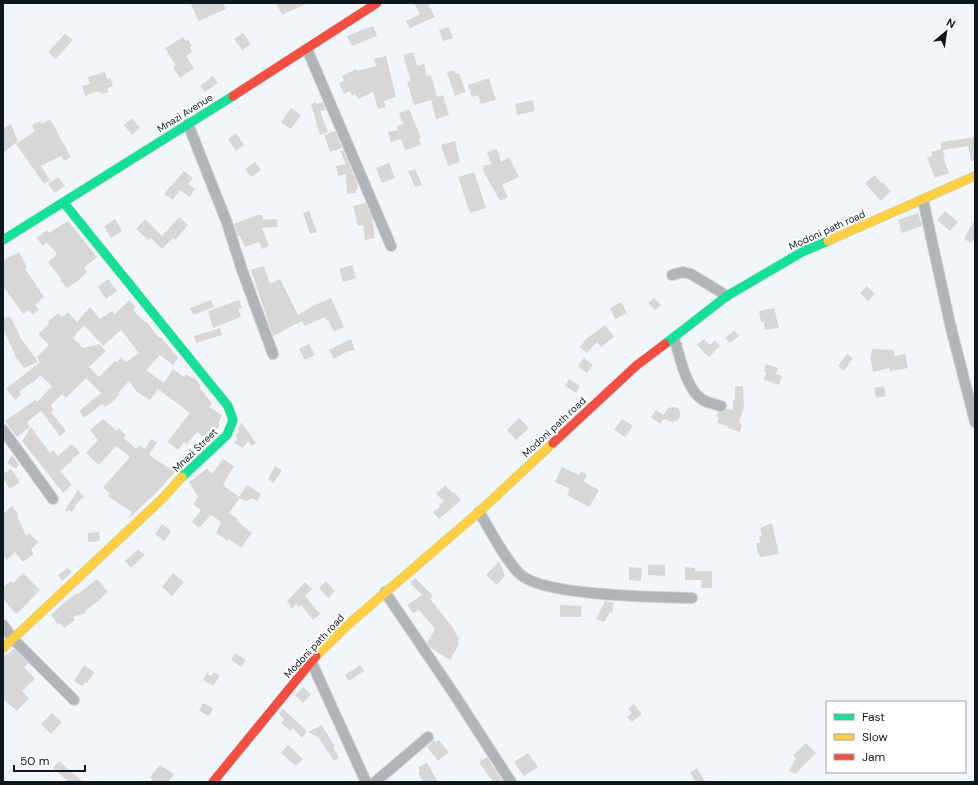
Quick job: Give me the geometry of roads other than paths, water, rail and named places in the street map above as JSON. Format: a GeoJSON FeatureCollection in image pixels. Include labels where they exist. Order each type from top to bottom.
{"type":"FeatureCollection","features":[{"type":"Feature","properties":{"kind":"street","name":"Mnazi Avenue"},"geometry":{"type":"LineString","coordinates":[[3,240],[64,203],[377,3]]}},
{"type":"Feature","properties":{"kind":"street"},"geometry":{"type":"LineString","coordinates":[[307,49],[391,246]]}},
{"type":"Feature","properties":{"kind":"street"},"geometry":{"type":"LineString","coordinates":[[188,124],[227,223],[242,270],[273,354]]}},
{"type":"Feature","properties":{"kind":"street","name":"Modoni path road"},"geometry":{"type":"LineString","coordinates":[[213,782],[311,661],[351,622],[479,512],[637,365],[727,296],[802,252],[975,176]]}},
{"type":"Feature","properties":{"kind":"street"},"geometry":{"type":"LineString","coordinates":[[923,200],[950,324],[975,422]]}},
{"type":"Feature","properties":{"kind":"street","name":"Mnazi Street"},"geometry":{"type":"LineString","coordinates":[[3,648],[162,499],[227,435],[233,420],[228,406],[64,203]]}},
{"type":"Feature","properties":{"kind":"street"},"geometry":{"type":"LineString","coordinates":[[672,275],[683,272],[691,274],[727,296]]}},
{"type":"Feature","properties":{"kind":"street"},"geometry":{"type":"LineString","coordinates":[[674,338],[688,380],[694,392],[703,400],[721,406]]}},
{"type":"Feature","properties":{"kind":"street"},"geometry":{"type":"LineString","coordinates":[[3,430],[53,499]]}},
{"type":"Feature","properties":{"kind":"street"},"geometry":{"type":"LineString","coordinates":[[479,512],[513,566],[529,581],[574,590],[628,596],[692,598]]}},
{"type":"Feature","properties":{"kind":"street"},"geometry":{"type":"LineString","coordinates":[[385,592],[511,782]]}},
{"type":"Feature","properties":{"kind":"street"},"geometry":{"type":"LineString","coordinates":[[3,625],[13,639],[74,700]]}},
{"type":"Feature","properties":{"kind":"street"},"geometry":{"type":"LineString","coordinates":[[311,661],[366,782]]}},
{"type":"Feature","properties":{"kind":"street"},"geometry":{"type":"LineString","coordinates":[[375,782],[428,737]]}}]}
